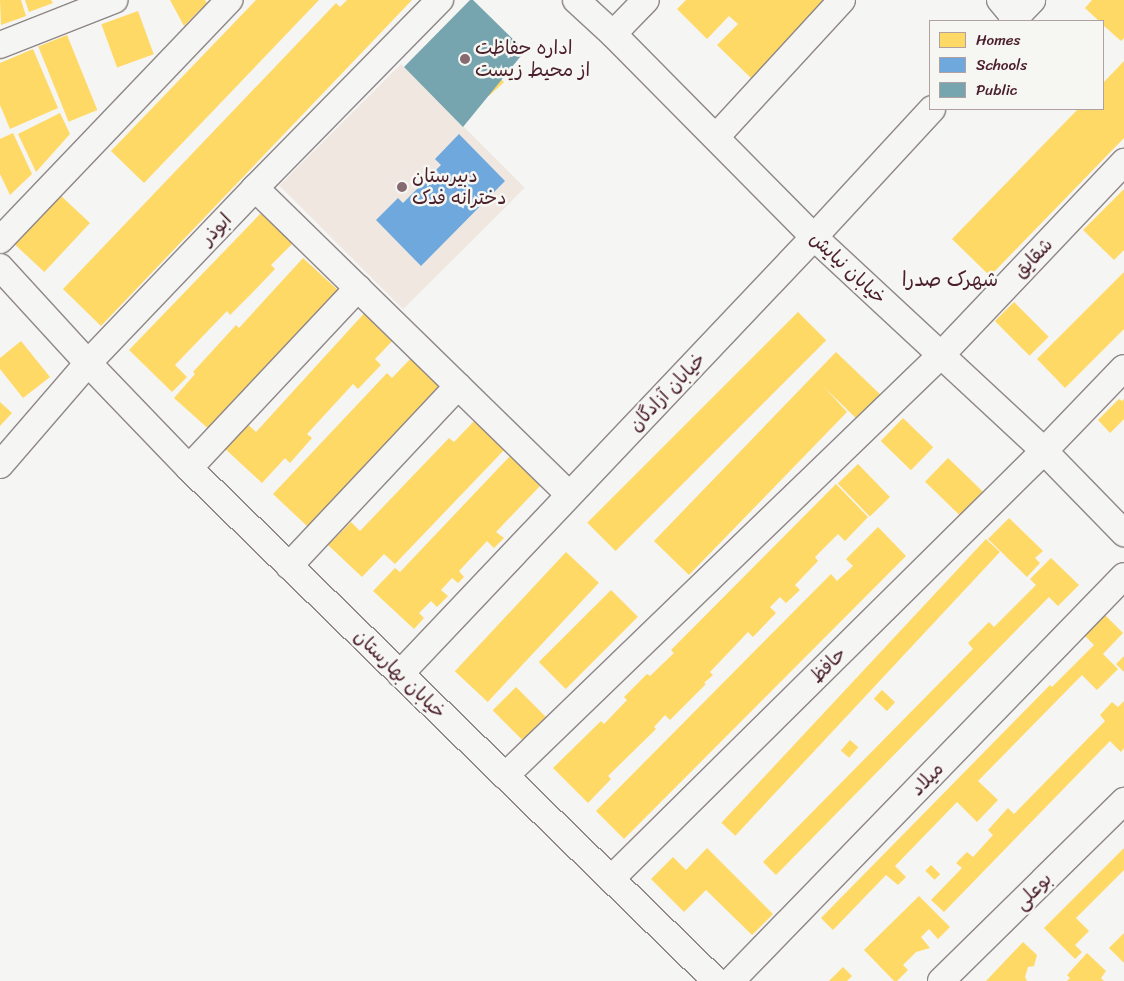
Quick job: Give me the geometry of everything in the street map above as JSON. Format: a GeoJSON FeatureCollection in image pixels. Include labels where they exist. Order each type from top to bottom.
{"type":"FeatureCollection","features":[{"type":"Feature","properties":{"kind":"street"},"geometry":{"type":"LineString","coordinates":[[0,45],[114,0]]}},
{"type":"Feature","properties":{"kind":"street"},"geometry":{"type":"LineString","coordinates":[[0,240],[229,0]]}},
{"type":"Feature","properties":{"kind":"street","name":"ابوذر"},"geometry":{"type":"LineString","coordinates":[[0,465],[88,363],[255,188],[440,0]]}},
{"type":"Feature","properties":{"kind":"street","name":"خیابان نیایش"},"geometry":{"type":"LineString","coordinates":[[576,0],[613,34],[814,238],[942,354],[1044,451],[1124,533]]}},
{"type":"Feature","properties":{"kind":"street"},"geometry":{"type":"LineString","coordinates":[[613,34],[646,0]]}},
{"type":"Feature","properties":{"kind":"street"},"geometry":{"type":"LineString","coordinates":[[716,137],[842,0]]}},
{"type":"Feature","properties":{"kind":"street","name":"خیابان آزادگان"},"geometry":{"type":"LineString","coordinates":[[400,674],[814,238],[931,110]]}},
{"type":"Feature","properties":{"kind":"street","name":"شقایق"},"geometry":{"type":"LineString","coordinates":[[505,776],[942,354],[1124,162]]}},
{"type":"Feature","properties":{"kind":"street"},"geometry":{"type":"LineString","coordinates":[[255,188],[569,494]]}},
{"type":"Feature","properties":{"kind":"street","name":"خیابان بهارستان"},"geometry":{"type":"LineString","coordinates":[[0,267],[88,363],[189,468],[716,981]]}},
{"type":"Feature","properties":{"kind":"street"},"geometry":{"type":"LineString","coordinates":[[189,468],[358,288]]}},
{"type":"Feature","properties":{"kind":"street","name":"حافظ"},"geometry":{"type":"LineString","coordinates":[[611,879],[1044,451],[1124,368]]}},
{"type":"Feature","properties":{"kind":"street"},"geometry":{"type":"LineString","coordinates":[[289,566],[458,386]]}},
{"type":"Feature","properties":{"kind":"street","name":"میلاد"},"geometry":{"type":"LineString","coordinates":[[731,981],[1124,576]]}},
{"type":"Feature","properties":{"kind":"street","name":"بوعلی"},"geometry":{"type":"LineString","coordinates":[[941,981],[1124,801]]}},
{"type":"Feature","properties":{"kind":"shaded area","name":"دبیرستان دخترانه فدک"},"geometry":{"type":"Polygon","coordinates":[[[401,64],[525,188],[403,309],[279,186],[401,64]]]}},
{"type":"Feature","properties":{"kind":"building: Homes"},"geometry":{"type":"Polygon","coordinates":[[[0,0],[21,0],[26,16],[1,25],[0,0]]]}},
{"type":"Feature","properties":{"kind":"building: Homes"},"geometry":{"type":"Polygon","coordinates":[[[25,0],[51,0],[53,3],[29,12],[25,0]]]}},
{"type":"Feature","properties":{"kind":"building: Homes"},"geometry":{"type":"Polygon","coordinates":[[[170,0],[205,0],[207,3],[184,26],[170,0]]]}},
{"type":"Feature","properties":{"kind":"building: Homes"},"geometry":{"type":"Polygon","coordinates":[[[256,0],[319,0],[144,183],[111,151],[256,0]]]}},
{"type":"Feature","properties":{"kind":"building: Homes"},"geometry":{"type":"Polygon","coordinates":[[[347,0],[412,0],[101,326],[63,289],[336,3],[340,7],[347,0]]]}},
{"type":"Feature","properties":{"kind":"building: Homes"},"geometry":{"type":"Polygon","coordinates":[[[686,0],[826,0],[751,78],[717,45],[738,24],[729,16],[707,39],[677,9],[686,0]]]}},
{"type":"Feature","properties":{"kind":"building: Homes"},"geometry":{"type":"Polygon","coordinates":[[[1092,0],[1124,0],[1124,38],[1121,41],[1104,26],[1104,20],[1098,20],[1085,8],[1092,0]]]}},
{"type":"Feature","properties":{"kind":"building: Homes"},"geometry":{"type":"Polygon","coordinates":[[[138,11],[154,54],[117,68],[101,24],[138,11]]]}},
{"type":"Feature","properties":{"kind":"building: Homes"},"geometry":{"type":"Polygon","coordinates":[[[465,12],[505,52],[483,73],[477,68],[450,96],[426,71],[453,44],[443,35],[465,12]]]}},
{"type":"Feature","properties":{"kind":"building: Homes"},"geometry":{"type":"Polygon","coordinates":[[[67,35],[97,110],[69,122],[38,47],[67,35]]]}},
{"type":"Feature","properties":{"kind":"building: Homes"},"geometry":{"type":"Polygon","coordinates":[[[33,49],[58,108],[10,129],[0,105],[0,63],[33,49]]]}},
{"type":"Feature","properties":{"kind":"building: Homes"},"geometry":{"type":"Polygon","coordinates":[[[1124,61],[1124,138],[990,276],[952,239],[1077,110],[1104,110],[1104,82],[1124,61]]]}},
{"type":"Feature","properties":{"kind":"building: Homes"},"geometry":{"type":"Polygon","coordinates":[[[494,71],[504,82],[488,96],[478,85],[494,71]]]}},
{"type":"Feature","properties":{"kind":"building: Homes"},"geometry":{"type":"Polygon","coordinates":[[[60,113],[70,134],[36,172],[18,134],[60,113]]]}},
{"type":"Feature","properties":{"kind":"building: Homes"},"geometry":{"type":"Polygon","coordinates":[[[13,133],[32,174],[10,195],[0,174],[0,139],[13,133]]]}},
{"type":"Feature","properties":{"kind":"building: Homes"},"geometry":{"type":"Polygon","coordinates":[[[1124,189],[1124,250],[1114,260],[1083,230],[1124,189]]]}},
{"type":"Feature","properties":{"kind":"building: Homes"},"geometry":{"type":"Polygon","coordinates":[[[60,195],[90,223],[44,272],[14,244],[60,195]]]}},
{"type":"Feature","properties":{"kind":"building: Homes"},"geometry":{"type":"Polygon","coordinates":[[[262,212],[294,242],[271,265],[275,269],[253,292],[230,315],[227,311],[175,365],[187,377],[172,392],[129,350],[262,212]]]}},
{"type":"Feature","properties":{"kind":"building: Homes"},"geometry":{"type":"Polygon","coordinates":[[[303,258],[340,292],[212,432],[174,398],[195,374],[193,372],[236,325],[239,328],[303,258]]]}},
{"type":"Feature","properties":{"kind":"building: Homes"},"geometry":{"type":"Polygon","coordinates":[[[1124,272],[1124,329],[1065,388],[1037,359],[1124,272]]]}},
{"type":"Feature","properties":{"kind":"building: Homes"},"geometry":{"type":"Polygon","coordinates":[[[1014,302],[1049,337],[1030,356],[995,321],[1014,302]]]}},
{"type":"Feature","properties":{"kind":"building: Homes"},"geometry":{"type":"Polygon","coordinates":[[[369,308],[398,335],[375,359],[381,365],[358,389],[353,384],[307,434],[312,438],[290,463],[285,458],[262,483],[221,445],[244,421],[256,432],[369,308]]]}},
{"type":"Feature","properties":{"kind":"building: Homes"},"geometry":{"type":"Polygon","coordinates":[[[798,312],[826,340],[616,551],[587,523],[798,312]]]}},
{"type":"Feature","properties":{"kind":"building: Homes"},"geometry":{"type":"Polygon","coordinates":[[[21,341],[50,377],[23,398],[0,369],[0,358],[21,341]]]}},
{"type":"Feature","properties":{"kind":"building: Homes"},"geometry":{"type":"Polygon","coordinates":[[[836,352],[885,399],[862,424],[824,387],[847,412],[689,575],[654,541],[836,352]]]}},
{"type":"Feature","properties":{"kind":"building: Homes"},"geometry":{"type":"Polygon","coordinates":[[[415,354],[444,382],[308,527],[273,494],[387,373],[392,378],[415,354]]]}},
{"type":"Feature","properties":{"kind":"building: Homes"},"geometry":{"type":"Polygon","coordinates":[[[1119,399],[1122,401],[1124,399],[1124,419],[1110,433],[1098,420],[1119,399]]]}},
{"type":"Feature","properties":{"kind":"building: Homes"},"geometry":{"type":"Polygon","coordinates":[[[0,402],[12,413],[0,426],[0,402]]]}},
{"type":"Feature","properties":{"kind":"building: Homes"},"geometry":{"type":"Polygon","coordinates":[[[903,418],[933,447],[911,470],[881,441],[903,418]]]}},
{"type":"Feature","properties":{"kind":"building: Homes"},"geometry":{"type":"Polygon","coordinates":[[[476,419],[506,448],[395,564],[384,554],[362,577],[328,545],[351,522],[360,531],[449,438],[454,442],[476,419]]]}},
{"type":"Feature","properties":{"kind":"building: Homes"},"geometry":{"type":"Polygon","coordinates":[[[510,456],[540,486],[496,532],[504,538],[494,548],[487,541],[459,571],[464,577],[458,583],[452,578],[441,590],[448,596],[437,607],[431,601],[419,613],[424,618],[414,629],[373,591],[395,568],[400,572],[510,456]]]}},
{"type":"Feature","properties":{"kind":"building: Homes"},"geometry":{"type":"Polygon","coordinates":[[[948,458],[983,492],[960,516],[925,482],[948,458]]]}},
{"type":"Feature","properties":{"kind":"building: Homes"},"geometry":{"type":"Polygon","coordinates":[[[858,464],[890,497],[870,517],[838,483],[858,464]]]}},
{"type":"Feature","properties":{"kind":"building: Homes"},"geometry":{"type":"Polygon","coordinates":[[[836,484],[868,517],[845,541],[838,534],[815,557],[818,561],[795,585],[800,590],[786,603],[780,597],[770,607],[776,613],[753,637],[748,632],[710,672],[713,675],[704,683],[706,684],[670,720],[665,715],[654,727],[656,729],[608,776],[611,779],[588,803],[553,768],[601,721],[604,724],[627,700],[624,697],[647,674],[650,676],[674,653],[671,650],[836,484]]]}},
{"type":"Feature","properties":{"kind":"building: Homes"},"geometry":{"type":"Polygon","coordinates":[[[1009,518],[1043,551],[1035,558],[1040,563],[1027,577],[988,539],[1009,518]]]}},
{"type":"Feature","properties":{"kind":"building: Homes"},"geometry":{"type":"Polygon","coordinates":[[[878,527],[906,556],[624,839],[596,811],[831,574],[837,581],[853,566],[846,559],[878,527]]]}},
{"type":"Feature","properties":{"kind":"building: Homes"},"geometry":{"type":"Polygon","coordinates":[[[986,539],[1000,552],[735,836],[721,823],[986,539]]]}},
{"type":"Feature","properties":{"kind":"building: Homes"},"geometry":{"type":"Polygon","coordinates":[[[566,552],[599,583],[488,702],[455,671],[566,552]]]}},
{"type":"Feature","properties":{"kind":"building: Homes"},"geometry":{"type":"Polygon","coordinates":[[[1051,558],[1079,585],[1058,606],[1049,597],[776,875],[763,862],[973,649],[968,643],[989,622],[994,627],[1036,585],[1030,579],[1051,558]]]}},
{"type":"Feature","properties":{"kind":"building: Homes"},"geometry":{"type":"Polygon","coordinates":[[[611,590],[638,617],[566,689],[539,662],[611,590]]]}},
{"type":"Feature","properties":{"kind":"building: Homes"},"geometry":{"type":"Polygon","coordinates":[[[1101,611],[1123,633],[1103,654],[1118,669],[1097,690],[1082,675],[978,781],[998,800],[977,822],[957,802],[895,866],[906,877],[898,885],[886,875],[833,930],[821,918],[1050,685],[1052,687],[1094,645],[1081,632],[1101,611]]]}},
{"type":"Feature","properties":{"kind":"building: Homes"},"geometry":{"type":"Polygon","coordinates":[[[1124,656],[1124,672],[1116,664],[1124,656]]]}},
{"type":"Feature","properties":{"kind":"building: Homes"},"geometry":{"type":"Polygon","coordinates":[[[516,687],[546,717],[522,740],[493,710],[516,687]]]}},
{"type":"Feature","properties":{"kind":"building: Homes"},"geometry":{"type":"Polygon","coordinates":[[[882,690],[895,702],[887,711],[874,699],[882,690]]]}},
{"type":"Feature","properties":{"kind":"building: Homes"},"geometry":{"type":"Polygon","coordinates":[[[1124,701],[1124,748],[1121,752],[1110,741],[944,912],[931,900],[962,868],[956,863],[967,852],[973,857],[993,835],[988,830],[1008,808],[1014,814],[1105,721],[1100,715],[1112,702],[1118,707],[1124,701]]]}},
{"type":"Feature","properties":{"kind":"building: Homes"},"geometry":{"type":"Polygon","coordinates":[[[850,740],[858,747],[849,758],[841,751],[850,740]]]}},
{"type":"Feature","properties":{"kind":"building: Homes"},"geometry":{"type":"Polygon","coordinates":[[[707,848],[773,914],[752,935],[706,890],[684,912],[651,879],[673,857],[686,870],[707,848]]]}},
{"type":"Feature","properties":{"kind":"building: Homes"},"geometry":{"type":"Polygon","coordinates":[[[1124,848],[1124,870],[1076,918],[1089,931],[1075,945],[1082,952],[1075,959],[1044,928],[1124,848]]]}},
{"type":"Feature","properties":{"kind":"building: Homes"},"geometry":{"type":"Polygon","coordinates":[[[931,865],[940,874],[935,880],[925,871],[931,865]]]}},
{"type":"Feature","properties":{"kind":"building: Homes"},"geometry":{"type":"Polygon","coordinates":[[[919,896],[950,927],[938,939],[929,929],[921,937],[930,948],[916,952],[903,965],[908,970],[897,981],[894,981],[864,950],[919,896]]]}},
{"type":"Feature","properties":{"kind":"building: Homes"},"geometry":{"type":"Polygon","coordinates":[[[1124,933],[1124,963],[1109,948],[1124,933]]]}},
{"type":"Feature","properties":{"kind":"building: Homes"},"geometry":{"type":"Polygon","coordinates":[[[1023,942],[1037,955],[1034,966],[1028,967],[1025,977],[1027,981],[986,981],[1023,942]]]}},
{"type":"Feature","properties":{"kind":"building: Homes"},"geometry":{"type":"Polygon","coordinates":[[[1087,953],[1106,971],[1101,978],[1104,981],[1067,981],[1070,978],[1067,975],[1087,953]]]}},
{"type":"Feature","properties":{"kind":"building: Homes"},"geometry":{"type":"Polygon","coordinates":[[[843,967],[852,976],[847,981],[829,981],[843,967]]]}},
{"type":"Feature","properties":{"kind":"building: Schools"},"geometry":{"type":"Polygon","coordinates":[[[459,134],[505,181],[421,266],[376,220],[398,198],[403,203],[441,165],[435,159],[459,134]]]}},
{"type":"Feature","properties":{"kind":"building: Public","name":"اداره حفاظت از محیط زیست"},"geometry":{"type":"Polygon","coordinates":[[[470,0],[473,0],[525,51],[463,127],[404,67],[470,0]]]}},
{"type":"Feature","properties":{"kind":"place","name":"اداره حفاظت از محیط زیست"},"geometry":{"type":"Point","coordinates":[465,59]}},
{"type":"Feature","properties":{"kind":"place","name":"دبیرستان دخترانه فدک"},"geometry":{"type":"Point","coordinates":[402,187]}},
{"type":"Feature","properties":{"kind":"district","name":"شهرک صدرا"},"geometry":{"type":"Point","coordinates":[950,279]}}]}
